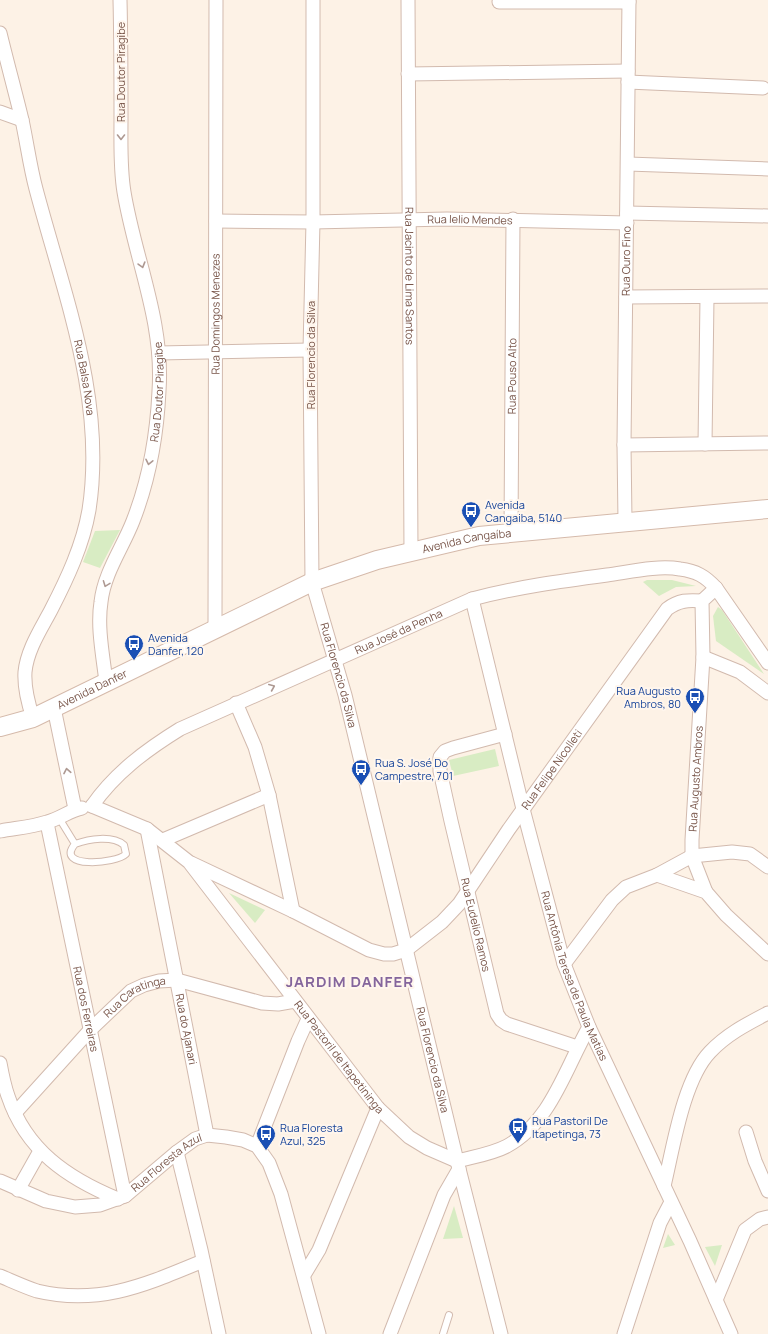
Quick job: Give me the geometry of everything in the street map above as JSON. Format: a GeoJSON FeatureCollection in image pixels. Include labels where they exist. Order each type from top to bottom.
{"type":"FeatureCollection","features":[{"type":"Feature","properties":{"kind":"main road","name":"Avenida Cangaíba"},"geometry":{"type":"LineString","coordinates":[[312,582],[377,560],[479,536],[768,508]]}},
{"type":"Feature","properties":{"kind":"main road","name":"Avenida Danfer"},"geometry":{"type":"LineString","coordinates":[[0,727],[33,718],[312,582]]}},
{"type":"Feature","properties":{"kind":"street","name":"Rua Doutor Piragibe"},"geometry":{"type":"LineString","coordinates":[[106,682],[100,618],[101,602],[104,587],[134,520],[149,464],[156,426],[160,389],[159,353],[152,303],[132,228],[121,170],[120,0]]}},
{"type":"Feature","properties":{"kind":"street","name":"Rua Domingos Menezes"},"geometry":{"type":"LineString","coordinates":[[215,628],[216,0]]}},
{"type":"Feature","properties":{"kind":"street","name":"Rua Florencio da Silva"},"geometry":{"type":"LineString","coordinates":[[313,0],[313,222],[310,350],[312,582],[336,660],[458,1165],[501,1334]]}},
{"type":"Feature","properties":{"kind":"street","name":"Rua Jacinto de Lima Santos"},"geometry":{"type":"LineString","coordinates":[[408,0],[410,220],[410,552]]}},
{"type":"Feature","properties":{"kind":"street"},"geometry":{"type":"LineString","coordinates":[[499,2],[629,1]]}},
{"type":"Feature","properties":{"kind":"street","name":"Rua Ouro Fino"},"geometry":{"type":"LineString","coordinates":[[625,521],[624,445],[629,1]]}},
{"type":"Feature","properties":{"kind":"street","name":"Rua Balsa Nova"},"geometry":{"type":"LineString","coordinates":[[0,33],[22,120],[35,187],[86,374],[92,418],[94,451],[88,512],[82,536],[71,568],[28,659],[25,683],[28,704],[33,718]]}},
{"type":"Feature","properties":{"kind":"street"},"geometry":{"type":"LineString","coordinates":[[408,74],[628,76],[763,88]]}},
{"type":"Feature","properties":{"kind":"street"},"geometry":{"type":"LineString","coordinates":[[0,112],[22,120]]}},
{"type":"Feature","properties":{"kind":"street"},"geometry":{"type":"LineString","coordinates":[[628,164],[768,169]]}},
{"type":"Feature","properties":{"kind":"street","name":"Rua lelio Mendes"},"geometry":{"type":"LineString","coordinates":[[216,221],[313,222],[768,216]]}},
{"type":"Feature","properties":{"kind":"street","name":"Rua Pouso Alto"},"geometry":{"type":"LineString","coordinates":[[511,532],[513,219]]}},
{"type":"Feature","properties":{"kind":"street"},"geometry":{"type":"LineString","coordinates":[[626,297],[707,298],[768,296]]}},
{"type":"Feature","properties":{"kind":"street"},"geometry":{"type":"LineString","coordinates":[[705,444],[707,298]]}},
{"type":"Feature","properties":{"kind":"street"},"geometry":{"type":"LineString","coordinates":[[159,353],[310,350]]}},
{"type":"Feature","properties":{"kind":"street"},"geometry":{"type":"LineString","coordinates":[[624,445],[768,443]]}},
{"type":"Feature","properties":{"kind":"street","name":"Rua José da Penha"},"geometry":{"type":"LineString","coordinates":[[92,806],[114,779],[150,748],[180,729],[236,702],[336,660],[472,599],[510,589],[639,570],[678,568],[694,571],[706,577],[716,588],[768,663]]}},
{"type":"Feature","properties":{"kind":"street"},"geometry":{"type":"LineString","coordinates":[[702,601],[716,588]]}},
{"type":"Feature","properties":{"kind":"street","name":"Rua Antônia Teresa de Paula Matias"},"geometry":{"type":"LineString","coordinates":[[472,599],[523,809],[564,964],[589,1027],[664,1186],[731,1334]]}},
{"type":"Feature","properties":{"kind":"street","name":"Rua Felipe Nicolleti"},"geometry":{"type":"LineString","coordinates":[[406,950],[442,922],[468,893],[523,809],[667,609],[675,603],[685,600],[702,601]]}},
{"type":"Feature","properties":{"kind":"street","name":"Rua Augusto Ambros"},"geometry":{"type":"LineString","coordinates":[[702,601],[702,658],[692,856],[706,892]]}},
{"type":"Feature","properties":{"kind":"street"},"geometry":{"type":"LineString","coordinates":[[702,658],[740,672],[768,693]]}},
{"type":"Feature","properties":{"kind":"street"},"geometry":{"type":"LineString","coordinates":[[236,702],[255,747],[269,795],[293,911]]}},
{"type":"Feature","properties":{"kind":"street"},"geometry":{"type":"LineString","coordinates":[[54,708],[75,809]]}},
{"type":"Feature","properties":{"kind":"street","name":"Rua Eudelio Ramos"},"geometry":{"type":"LineString","coordinates":[[505,734],[445,751],[439,761],[468,893],[495,1008],[501,1020],[507,1024],[577,1047]]}},
{"type":"Feature","properties":{"kind":"street"},"geometry":{"type":"LineString","coordinates":[[163,840],[269,795]]}},
{"type":"Feature","properties":{"kind":"street"},"geometry":{"type":"LineString","coordinates":[[0,831],[47,823],[75,809],[92,806]]}},
{"type":"Feature","properties":{"kind":"street","name":"Rua Pastoril de Itapetininga"},"geometry":{"type":"LineString","coordinates":[[92,806],[147,829],[163,840],[189,862],[308,1019],[378,1108],[409,1137],[458,1165]]}},
{"type":"Feature","properties":{"kind":"street","name":"Rua dos Ferreiras"},"geometry":{"type":"LineString","coordinates":[[47,823],[91,1029],[122,1197]]}},
{"type":"Feature","properties":{"kind":"street","name":"Rua do Ajanari"},"geometry":{"type":"LineString","coordinates":[[147,829],[207,1135]]}},
{"type":"Feature","properties":{"kind":"street"},"geometry":{"type":"LineString","coordinates":[[564,964],[612,900],[626,887],[657,874],[692,856],[742,852],[759,859],[768,867]]}},
{"type":"Feature","properties":{"kind":"street"},"geometry":{"type":"LineString","coordinates":[[189,862],[293,911],[369,950],[384,954],[393,954],[406,950]]}},
{"type":"Feature","properties":{"kind":"street"},"geometry":{"type":"LineString","coordinates":[[657,874],[706,892],[726,915],[768,954]]}},
{"type":"Feature","properties":{"kind":"street","name":"Rua Caratinga"},"geometry":{"type":"LineString","coordinates":[[15,1113],[91,1029],[131,992],[159,980],[177,980],[262,1003],[278,1004],[295,1001]]}},
{"type":"Feature","properties":{"kind":"street"},"geometry":{"type":"LineString","coordinates":[[664,1186],[684,1108],[698,1069],[709,1053],[723,1040],[739,1028],[768,1013]]}},
{"type":"Feature","properties":{"kind":"street"},"geometry":{"type":"LineString","coordinates":[[308,1019],[257,1146],[269,1163],[275,1176],[304,1275],[319,1334]]}},
{"type":"Feature","properties":{"kind":"street"},"geometry":{"type":"LineString","coordinates":[[390,1334],[444,1196],[458,1165],[506,1147],[529,1131],[542,1116],[577,1047],[589,1027]]}},
{"type":"Feature","properties":{"kind":"street"},"geometry":{"type":"LineString","coordinates":[[0,1063],[7,1095],[15,1113],[22,1128],[40,1151],[60,1169],[98,1191],[122,1197]]}},
{"type":"Feature","properties":{"kind":"street"},"geometry":{"type":"LineString","coordinates":[[304,1275],[319,1250],[378,1108]]}},
{"type":"Feature","properties":{"kind":"street"},"geometry":{"type":"LineString","coordinates":[[746,1132],[755,1161],[768,1191]]}},
{"type":"Feature","properties":{"kind":"street","name":"Rua Floresta Azul"},"geometry":{"type":"LineString","coordinates":[[122,1197],[195,1139],[207,1135],[237,1139],[257,1146]]}},
{"type":"Feature","properties":{"kind":"street"},"geometry":{"type":"LineString","coordinates":[[18,1190],[40,1151]]}},
{"type":"Feature","properties":{"kind":"street"},"geometry":{"type":"LineString","coordinates":[[177,1152],[204,1261],[219,1334]]}},
{"type":"Feature","properties":{"kind":"street"},"geometry":{"type":"LineString","coordinates":[[0,1181],[46,1201],[75,1207],[100,1205],[122,1197]]}},
{"type":"Feature","properties":{"kind":"street"},"geometry":{"type":"LineString","coordinates":[[624,1334],[660,1223],[671,1202]]}},
{"type":"Feature","properties":{"kind":"street"},"geometry":{"type":"LineString","coordinates":[[716,1300],[745,1230],[760,1219],[768,1217]]}},
{"type":"Feature","properties":{"kind":"street"},"geometry":{"type":"LineString","coordinates":[[0,1276],[37,1290],[69,1295],[101,1295],[131,1289],[204,1261]]}},
{"type":"Feature","properties":{"kind":"lane"},"geometry":{"type":"LineString","coordinates":[[59,818],[75,844]]}},
{"type":"Feature","properties":{"kind":"lane"},"geometry":{"type":"LineString","coordinates":[[111,839],[124,845],[126,854],[117,860],[82,862],[73,858],[72,848],[75,844],[86,841],[111,839]]}},
{"type":"Feature","properties":{"kind":"lane"},"geometry":{"type":"LineString","coordinates":[[443,1334],[449,1315]]}},
{"type":"Feature","properties":{"kind":"green space"},"geometry":{"type":"Polygon","coordinates":[[[120,530],[100,568],[83,562],[95,531],[120,530]]]}},
{"type":"Feature","properties":{"kind":"green space"},"geometry":{"type":"Polygon","coordinates":[[[647,580],[672,580],[696,586],[676,587],[659,596],[643,582],[647,580]]]}},
{"type":"Feature","properties":{"kind":"green space"},"geometry":{"type":"Polygon","coordinates":[[[718,607],[722,610],[764,674],[716,641],[713,616],[718,607]]]}},
{"type":"Feature","properties":{"kind":"green space"},"geometry":{"type":"Polygon","coordinates":[[[495,749],[499,766],[453,776],[449,760],[495,749]]]}},
{"type":"Feature","properties":{"kind":"green space"},"geometry":{"type":"Polygon","coordinates":[[[229,893],[265,910],[255,923],[229,893]]]}},
{"type":"Feature","properties":{"kind":"green space"},"geometry":{"type":"Polygon","coordinates":[[[454,1206],[463,1238],[443,1239],[454,1206]]]}},
{"type":"Feature","properties":{"kind":"green space"},"geometry":{"type":"Polygon","coordinates":[[[668,1234],[675,1245],[663,1248],[668,1234]]]}},
{"type":"Feature","properties":{"kind":"green space"},"geometry":{"type":"Polygon","coordinates":[[[722,1245],[715,1266],[705,1247],[722,1245]]]}},
{"type":"Feature","properties":{"kind":"place","name":"Avenida Cangaiba, 5140"},"geometry":{"type":"Point","coordinates":[471,528]}},
{"type":"Feature","properties":{"kind":"place","name":"Avenida Danfer, 120"},"geometry":{"type":"Point","coordinates":[134,661]}},
{"type":"Feature","properties":{"kind":"place","name":"Rua Augusto Ambros, 80"},"geometry":{"type":"Point","coordinates":[695,714]}},
{"type":"Feature","properties":{"kind":"place","name":"Rua S. José Do Campestre, 701"},"geometry":{"type":"Point","coordinates":[361,786]}},
{"type":"Feature","properties":{"kind":"place","name":"Rua Pastoril De Itapetinga, 73"},"geometry":{"type":"Point","coordinates":[518,1144]}},
{"type":"Feature","properties":{"kind":"place","name":"Rua Floresta Azul, 325"},"geometry":{"type":"Point","coordinates":[266,1151]}},
{"type":"Feature","properties":{"kind":"district","name":"JARDIM DANFER"},"geometry":{"type":"Point","coordinates":[350,982]}}]}
